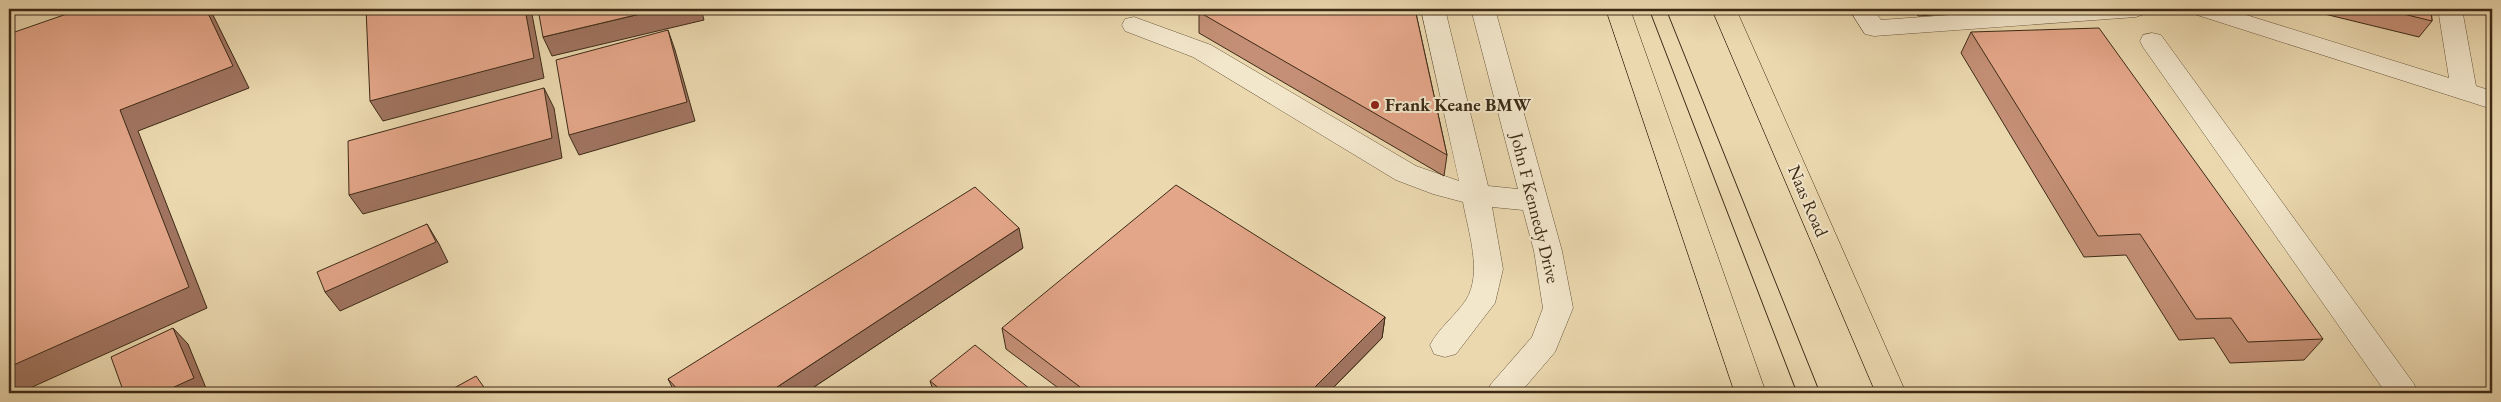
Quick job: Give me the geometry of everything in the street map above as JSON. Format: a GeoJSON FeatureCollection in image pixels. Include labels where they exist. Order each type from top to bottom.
{"type":"FeatureCollection","features":[{"type":"Feature","properties":{"kind":"main road"},"geometry":{"type":"LineString","coordinates":[[1618,9],[1751,393]]}},
{"type":"Feature","properties":{"kind":"main road","name":"Naas Road"},"geometry":{"type":"LineString","coordinates":[[1724,9],[1891,393]]}},
{"type":"Feature","properties":{"kind":"street"},"geometry":{"type":"LineString","coordinates":[[1433,9],[1476,195],[1488,269],[1480,303],[1444,344]]}},
{"type":"Feature","properties":{"kind":"street","name":"John F Kennedy Drive"},"geometry":{"type":"LineString","coordinates":[[1483,9],[1533,201],[1548,251],[1558,308],[1544,343],[1502,393]]}},
{"type":"Feature","properties":{"kind":"street"},"geometry":{"type":"LineString","coordinates":[[1861,9],[1874,28],[2136,9]]}},
{"type":"Feature","properties":{"kind":"street"},"geometry":{"type":"LineString","coordinates":[[2202,9],[2492,100]]}},
{"type":"Feature","properties":{"kind":"street"},"geometry":{"type":"LineString","coordinates":[[2450,9],[2464,91]]}},
{"type":"Feature","properties":{"kind":"street"},"geometry":{"type":"LineString","coordinates":[[1134,25],[1202,51],[1406,173],[1443,187],[1476,195],[1533,201]]}},
{"type":"Feature","properties":{"kind":"street"},"geometry":{"type":"LineString","coordinates":[[2152,41],[2403,393]]}},
{"type":"Feature","properties":{"kind":"building"},"geometry":{"type":"Polygon","coordinates":[[[81,9],[206,9],[233,66],[120,110],[189,287],[9,367],[9,34],[81,9]]]}},
{"type":"Feature","properties":{"kind":"building"},"geometry":{"type":"Polygon","coordinates":[[[366,9],[525,9],[534,58],[370,101],[366,9]]]}},
{"type":"Feature","properties":{"kind":"building"},"geometry":{"type":"Polygon","coordinates":[[[538,9],[661,9],[543,37],[538,9]]]}},
{"type":"Feature","properties":{"kind":"building","name":"Frank Keane BMW"},"geometry":{"type":"Polygon","coordinates":[[[1268,9],[1415,9],[1447,155],[1199,12],[1268,12],[1268,9]]]}},
{"type":"Feature","properties":{"kind":"building"},"geometry":{"type":"Polygon","coordinates":[[[2383,9],[2431,9],[2432,21],[2383,9]]]}},
{"type":"Feature","properties":{"kind":"building"},"geometry":{"type":"Polygon","coordinates":[[[2099,28],[2323,339],[2248,342],[2231,318],[2196,319],[2140,234],[2098,236],[1971,32],[2099,28]]]}},
{"type":"Feature","properties":{"kind":"building"},"geometry":{"type":"Polygon","coordinates":[[[668,30],[687,102],[569,135],[556,60],[668,30]]]}},
{"type":"Feature","properties":{"kind":"building"},"geometry":{"type":"Polygon","coordinates":[[[544,88],[552,138],[349,195],[348,141],[544,88]]]}},
{"type":"Feature","properties":{"kind":"building"},"geometry":{"type":"Polygon","coordinates":[[[1176,185],[1385,317],[1309,393],[1088,393],[1002,328],[1176,185]]]}},
{"type":"Feature","properties":{"kind":"building"},"geometry":{"type":"Polygon","coordinates":[[[975,187],[1019,228],[768,393],[681,393],[668,379],[975,187]]]}},
{"type":"Feature","properties":{"kind":"building"},"geometry":{"type":"Polygon","coordinates":[[[427,224],[436,242],[325,292],[317,272],[427,224]]]}},
{"type":"Feature","properties":{"kind":"building"},"geometry":{"type":"Polygon","coordinates":[[[173,328],[194,378],[161,393],[124,393],[111,357],[173,328]]]}},
{"type":"Feature","properties":{"kind":"building"},"geometry":{"type":"Polygon","coordinates":[[[975,345],[1035,393],[945,393],[930,381],[975,345]]]}},
{"type":"Feature","properties":{"kind":"building"},"geometry":{"type":"Polygon","coordinates":[[[476,376],[488,393],[445,393],[476,376]]]}},
{"type":"Feature","properties":{"kind":"tram line"},"geometry":{"type":"LineString","coordinates":[[1649,9],[1797,393]]}},
{"type":"Feature","properties":{"kind":"tram line"},"geometry":{"type":"LineString","coordinates":[[1666,9],[1820,393]]}},
{"type":"Feature","properties":{"kind":"place","name":"Frank Keane BMW"},"geometry":{"type":"Point","coordinates":[1375,105]}}]}
